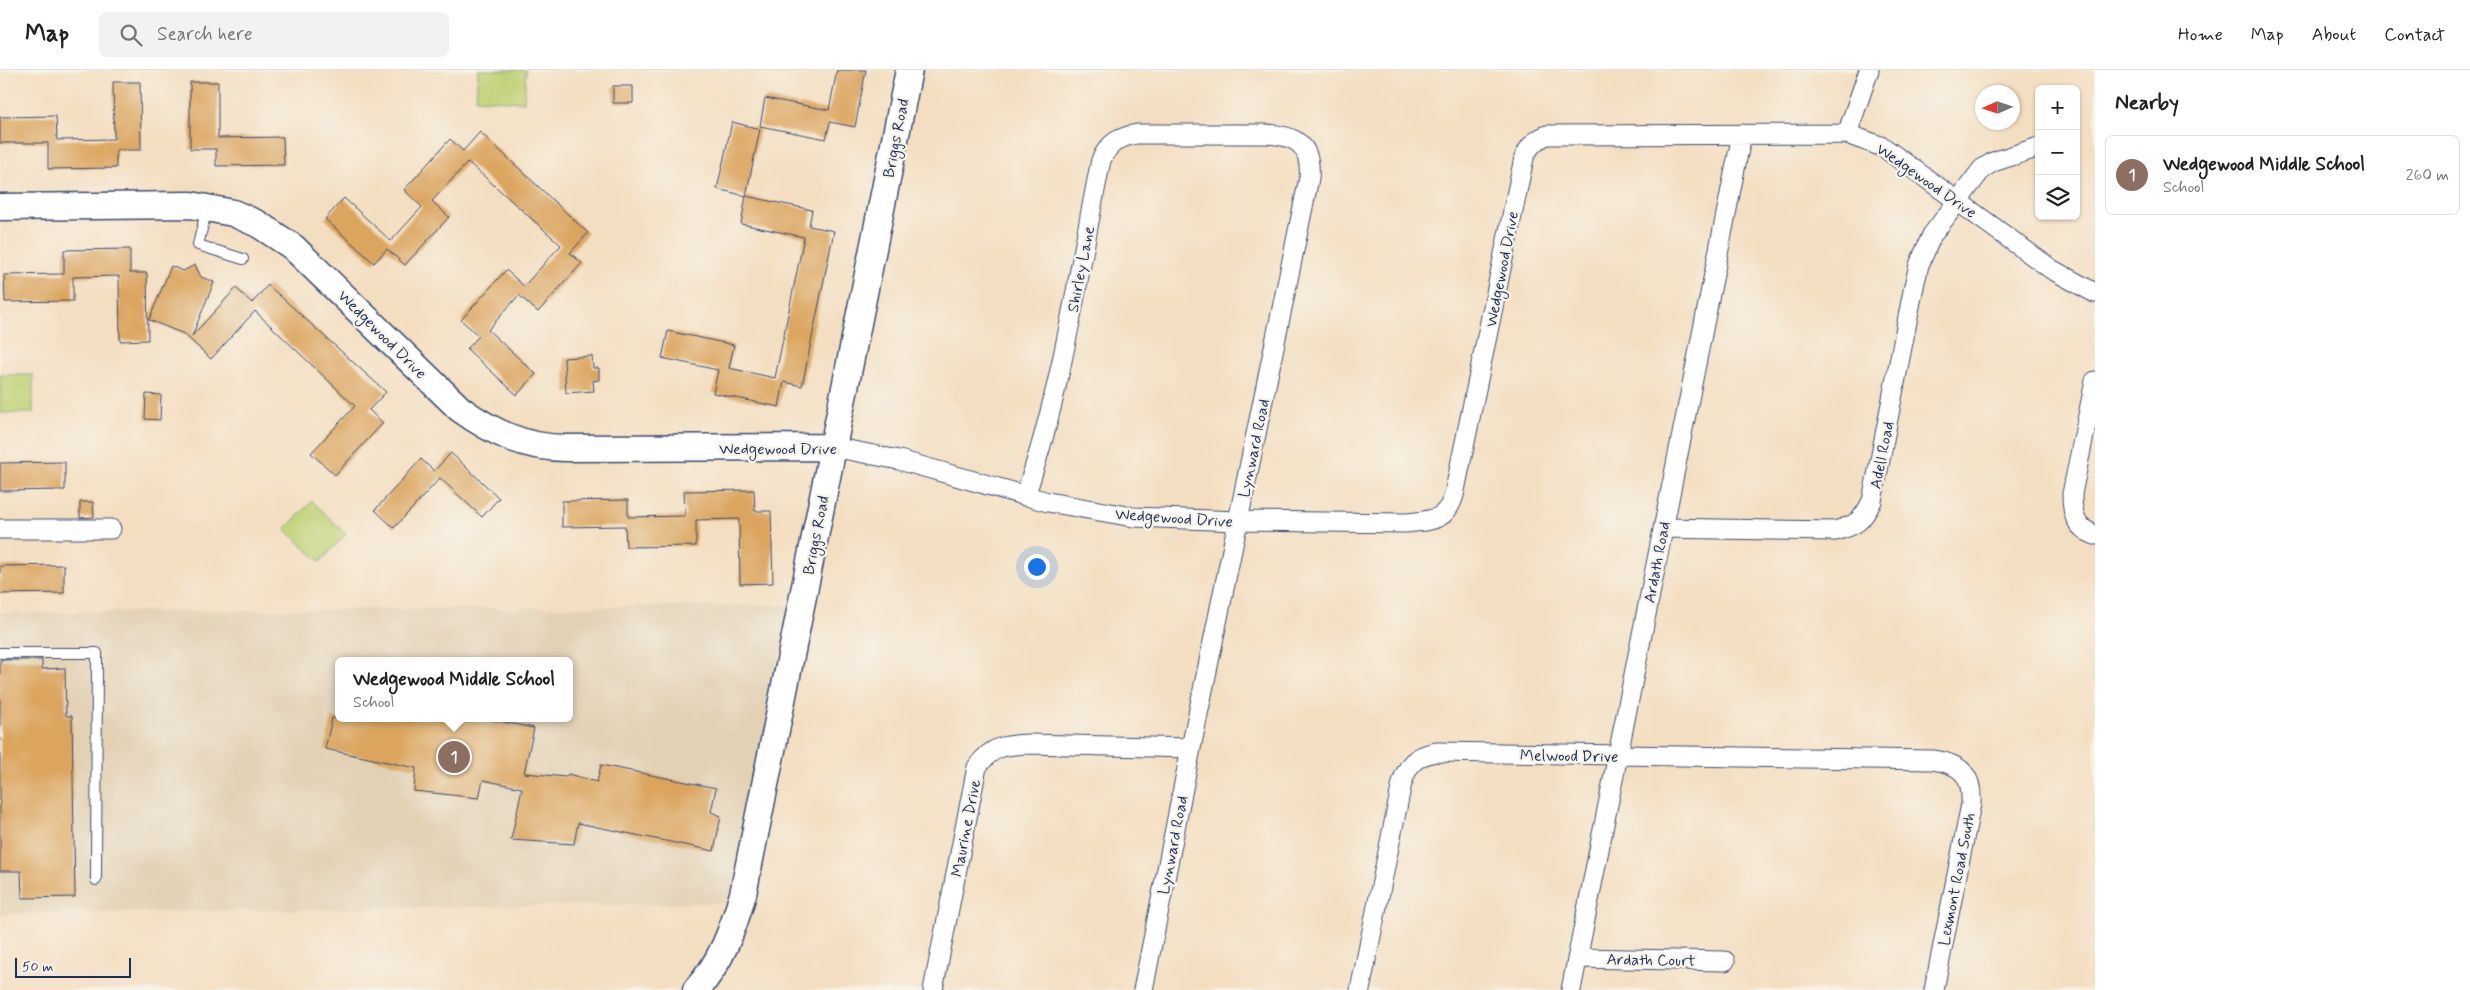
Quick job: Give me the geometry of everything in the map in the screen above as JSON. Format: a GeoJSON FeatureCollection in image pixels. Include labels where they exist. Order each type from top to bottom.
{"type":"FeatureCollection","features":[{"type":"Feature","properties":{"kind":"street","name":"Briggs Road"},"geometry":{"type":"LineString","coordinates":[[696,990],[715,966],[726,943],[743,894],[909,70]]}},
{"type":"Feature","properties":{"kind":"street"},"geometry":{"type":"LineString","coordinates":[[1847,134],[1869,70]]}},
{"type":"Feature","properties":{"kind":"street","name":"Shirley Lane"},"geometry":{"type":"LineString","coordinates":[[1025,496],[1049,420],[1101,160],[1105,152],[1116,140],[1123,136],[1137,134],[1212,134]]}},
{"type":"Feature","properties":{"kind":"street","name":"Lynward Road"},"geometry":{"type":"LineString","coordinates":[[1143,990],[1310,168],[1305,150],[1291,138],[1278,135],[1212,134]]}},
{"type":"Feature","properties":{"kind":"street","name":"Ardath Road"},"geometry":{"type":"LineString","coordinates":[[1571,990],[1742,134]]}},
{"type":"Feature","properties":{"kind":"street","name":"Wedgewood Drive"},"geometry":{"type":"LineString","coordinates":[[0,207],[191,205],[233,213],[258,224],[282,239],[354,305],[450,400],[478,422],[509,438],[540,447],[833,447],[899,460],[1048,502],[1133,517],[1238,521],[1406,523],[1434,520],[1444,515],[1451,506],[1454,495],[1518,184],[1528,147],[1547,135],[1847,134],[1883,147],[2051,269],[2095,293]]}},
{"type":"Feature","properties":{"kind":"street","name":"Adell Road"},"geometry":{"type":"LineString","coordinates":[[1663,528],[1836,530],[1852,527],[1865,516],[1872,501],[1919,265],[1932,235],[1982,168],[1993,162],[2035,148]]}},
{"type":"Feature","properties":{"kind":"street"},"geometry":{"type":"LineString","coordinates":[[2095,381],[2072,502],[2072,511],[2080,526],[2087,532],[2095,535]]}},
{"type":"Feature","properties":{"kind":"street"},"geometry":{"type":"LineString","coordinates":[[0,529],[111,529]]}},
{"type":"Feature","properties":{"kind":"street","name":"Maurine Drive"},"geometry":{"type":"LineString","coordinates":[[933,990],[977,767],[987,754],[1007,745],[1029,744],[1191,748]]}},
{"type":"Feature","properties":{"kind":"street","name":"Melwood Drive"},"geometry":{"type":"LineString","coordinates":[[1360,990],[1402,783],[1407,767],[1420,756],[1436,752],[1933,760],[1951,764],[1962,770]]}},
{"type":"Feature","properties":{"kind":"street","name":"Lexmont Road South"},"geometry":{"type":"LineString","coordinates":[[1934,990],[1970,804],[1971,786],[1962,770]]}},
{"type":"Feature","properties":{"kind":"street","name":"Ardath Court"},"geometry":{"type":"LineString","coordinates":[[1577,958],[1725,961]]}},
{"type":"Feature","properties":{"kind":"lane"},"geometry":{"type":"LineString","coordinates":[[207,207],[198,246],[243,259]]}},
{"type":"Feature","properties":{"kind":"lane"},"geometry":{"type":"LineString","coordinates":[[0,653],[97,653],[96,880]]}},
{"type":"Feature","properties":{"kind":"shaded area"},"geometry":{"type":"Polygon","coordinates":[[[790,605],[730,903],[0,914],[0,613],[790,605]]]}},
{"type":"Feature","properties":{"kind":"green space"},"geometry":{"type":"Polygon","coordinates":[[[478,70],[526,70],[524,102],[476,99],[478,70]]]}},
{"type":"Feature","properties":{"kind":"green space"},"geometry":{"type":"Polygon","coordinates":[[[0,375],[33,375],[33,413],[0,413],[0,375]]]}},
{"type":"Feature","properties":{"kind":"green space"},"geometry":{"type":"Polygon","coordinates":[[[312,501],[346,534],[320,562],[285,529],[312,501]]]}},
{"type":"Feature","properties":{"kind":"building"},"geometry":{"type":"Polygon","coordinates":[[[837,70],[866,70],[855,127],[830,122],[826,139],[760,126],[765,98],[829,110],[837,70]]]}},
{"type":"Feature","properties":{"kind":"building"},"geometry":{"type":"Polygon","coordinates":[[[113,82],[140,82],[141,150],[116,150],[116,168],[48,169],[48,143],[0,143],[0,117],[56,116],[57,140],[114,139],[113,82]]]}},
{"type":"Feature","properties":{"kind":"building"},"geometry":{"type":"Polygon","coordinates":[[[190,82],[218,82],[218,138],[283,137],[284,165],[216,166],[216,149],[190,149],[190,82]]]}},
{"type":"Feature","properties":{"kind":"building"},"geometry":{"type":"Polygon","coordinates":[[[613,86],[633,86],[633,103],[613,103],[613,86]]]}},
{"type":"Feature","properties":{"kind":"building"},"geometry":{"type":"Polygon","coordinates":[[[732,122],[760,129],[746,196],[717,189],[732,122]]]}},
{"type":"Feature","properties":{"kind":"building"},"geometry":{"type":"Polygon","coordinates":[[[480,132],[588,233],[570,253],[582,263],[538,312],[519,295],[488,330],[536,374],[517,395],[467,349],[479,336],[461,320],[506,270],[524,286],[561,245],[468,162],[432,201],[449,217],[405,265],[387,249],[374,263],[325,219],[344,198],[391,241],[422,207],[404,190],[450,139],[463,151],[480,132]]]}},
{"type":"Feature","properties":{"kind":"building"},"geometry":{"type":"Polygon","coordinates":[[[746,196],[812,210],[809,226],[834,231],[802,386],[784,382],[779,407],[713,393],[718,370],[662,358],[668,331],[734,345],[729,368],[775,378],[804,237],[741,224],[746,196]]]}},
{"type":"Feature","properties":{"kind":"building"},"geometry":{"type":"Polygon","coordinates":[[[130,249],[130,273],[147,273],[148,340],[120,341],[119,276],[73,277],[73,301],[5,302],[4,275],[64,274],[64,250],[130,249]]]}},
{"type":"Feature","properties":{"kind":"building"},"geometry":{"type":"Polygon","coordinates":[[[195,265],[201,277],[214,282],[192,336],[236,288],[252,303],[268,285],[386,392],[369,410],[383,423],[335,475],[311,453],[355,406],[255,311],[211,359],[184,334],[149,320],[171,266],[183,271],[195,265]]]}},
{"type":"Feature","properties":{"kind":"building"},"geometry":{"type":"Polygon","coordinates":[[[592,356],[593,368],[599,368],[599,380],[593,381],[594,391],[566,393],[564,358],[592,356]]]}},
{"type":"Feature","properties":{"kind":"building"},"geometry":{"type":"Polygon","coordinates":[[[146,394],[161,395],[160,420],[145,419],[146,394]]]}},
{"type":"Feature","properties":{"kind":"building"},"geometry":{"type":"Polygon","coordinates":[[[451,453],[499,498],[482,517],[440,478],[394,528],[375,510],[421,459],[434,471],[451,453]]]}},
{"type":"Feature","properties":{"kind":"building"},"geometry":{"type":"Polygon","coordinates":[[[65,462],[65,490],[0,491],[0,463],[65,462]]]}},
{"type":"Feature","properties":{"kind":"building"},"geometry":{"type":"Polygon","coordinates":[[[754,490],[755,511],[771,511],[773,583],[740,584],[739,519],[696,520],[696,546],[626,547],[625,526],[562,527],[562,501],[628,500],[628,517],[685,516],[684,491],[754,490]]]}},
{"type":"Feature","properties":{"kind":"building"},"geometry":{"type":"Polygon","coordinates":[[[80,502],[93,502],[94,517],[80,518],[80,502]]]}},
{"type":"Feature","properties":{"kind":"building"},"geometry":{"type":"Polygon","coordinates":[[[64,565],[64,593],[0,594],[0,566],[64,565]]]}},
{"type":"Feature","properties":{"kind":"building"},"geometry":{"type":"Polygon","coordinates":[[[0,660],[42,660],[42,669],[65,668],[66,716],[72,716],[75,897],[22,898],[21,871],[0,871],[0,660]]]}},
{"type":"Feature","properties":{"kind":"building"},"geometry":{"type":"Polygon","coordinates":[[[332,718],[335,718],[335,722],[503,722],[534,728],[524,773],[566,777],[568,774],[597,782],[601,765],[716,788],[711,812],[721,816],[714,851],[578,823],[574,844],[511,840],[522,788],[483,780],[479,798],[414,791],[416,768],[325,749],[332,718]]]}},
{"type":"Feature","properties":{"kind":"place","name":"Wedgewood Middle School"},"geometry":{"type":"Point","coordinates":[454,757]}}]}
